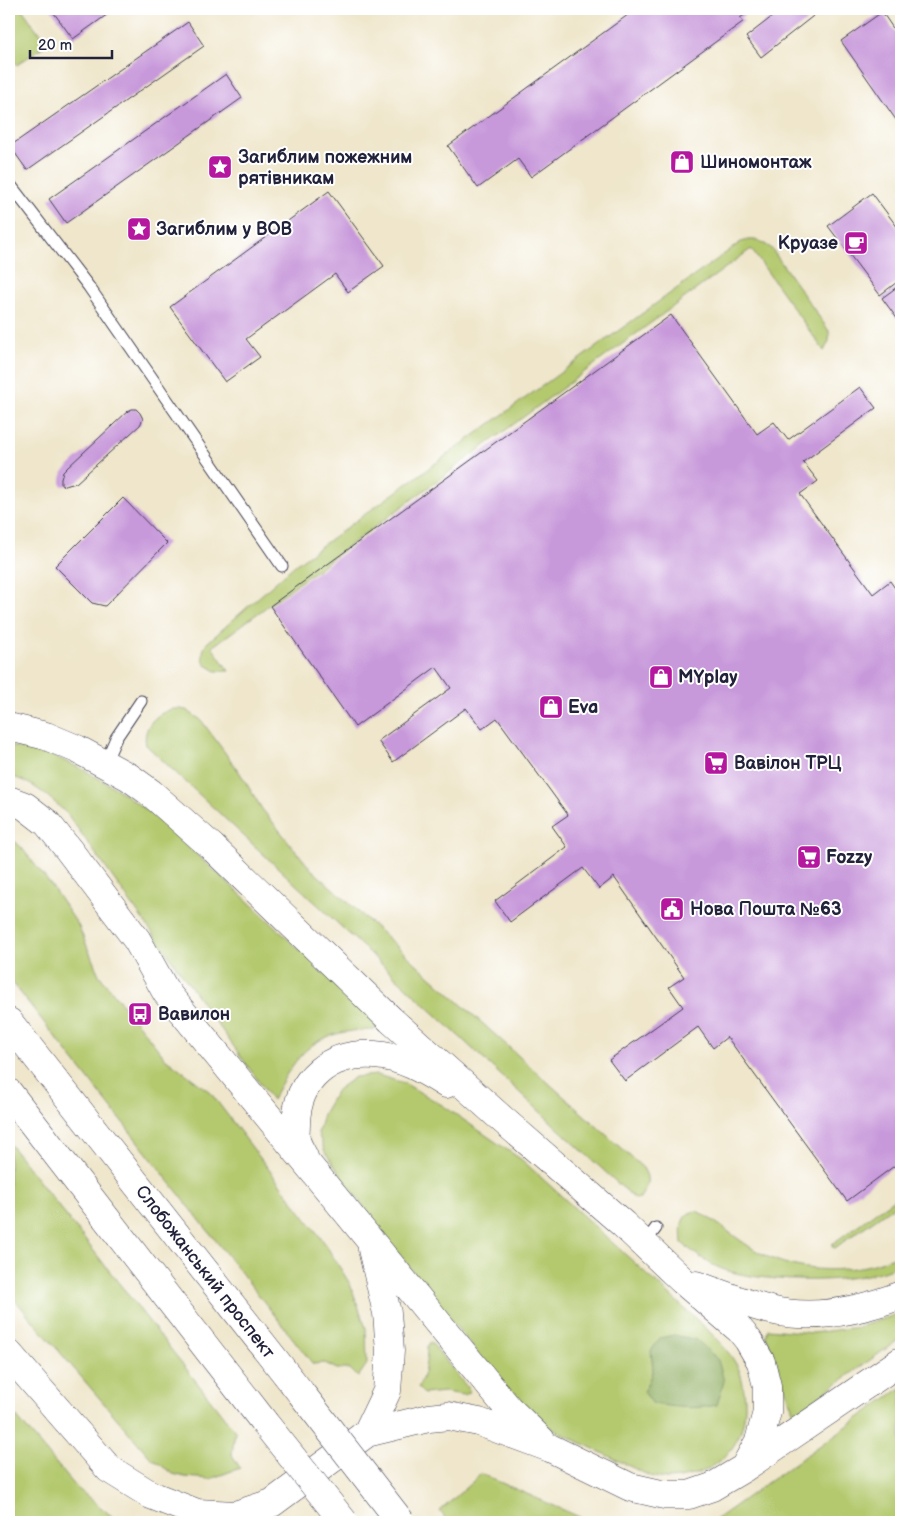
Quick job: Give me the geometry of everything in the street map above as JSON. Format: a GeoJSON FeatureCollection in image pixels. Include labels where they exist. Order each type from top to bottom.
{"type":"FeatureCollection","features":[{"type":"Feature","properties":{"kind":"main road"},"geometry":{"type":"LineString","coordinates":[[9,727],[46,736],[78,749],[129,777],[151,793],[212,847],[391,1020],[502,1119],[623,1224],[650,1236],[683,1281],[740,1330],[761,1362],[767,1386],[767,1412],[759,1441],[744,1468]]}},
{"type":"Feature","properties":{"kind":"main road"},"geometry":{"type":"LineString","coordinates":[[9,800],[25,806],[47,823],[137,940],[166,992],[508,1408],[550,1448]]}},
{"type":"Feature","properties":{"kind":"main road","name":"Слобожанський проспект"},"geometry":{"type":"LineString","coordinates":[[9,1022],[401,1522]]}},
{"type":"Feature","properties":{"kind":"main road"},"geometry":{"type":"LineString","coordinates":[[308,1166],[296,1140],[296,1111],[302,1091],[314,1074],[329,1063],[346,1057],[375,1055],[403,1060],[429,1073],[502,1119]]}},
{"type":"Feature","properties":{"kind":"main road"},"geometry":{"type":"LineString","coordinates":[[9,1093],[264,1422],[344,1522]]}},
{"type":"Feature","properties":{"kind":"main road"},"geometry":{"type":"LineString","coordinates":[[367,1433],[387,1391],[390,1351],[387,1313],[371,1243]]}},
{"type":"Feature","properties":{"kind":"main road"},"geometry":{"type":"LineString","coordinates":[[683,1281],[770,1310],[800,1315],[831,1314],[880,1303],[901,1295]]}},
{"type":"Feature","properties":{"kind":"main road"},"geometry":{"type":"LineString","coordinates":[[9,1354],[108,1469],[150,1496],[197,1513],[235,1515],[272,1503],[367,1433],[429,1418],[448,1416],[479,1422],[550,1448],[630,1488],[665,1495],[689,1495],[712,1486],[744,1468],[901,1360]]}},
{"type":"Feature","properties":{"kind":"lane"},"geometry":{"type":"LineString","coordinates":[[9,183],[14,198],[88,287],[282,566]]}},
{"type":"Feature","properties":{"kind":"lane"},"geometry":{"type":"LineString","coordinates":[[105,763],[116,738],[141,701]]}},
{"type":"Feature","properties":{"kind":"green space"},"geometry":{"type":"Polygon","coordinates":[[[9,9],[22,9],[47,44],[17,65],[9,53],[9,9]]]}},
{"type":"Feature","properties":{"kind":"green space"},"geometry":{"type":"Polygon","coordinates":[[[758,240],[771,248],[829,331],[829,341],[824,351],[751,249],[212,647],[229,671],[216,671],[206,665],[203,654],[207,643],[295,565],[741,242],[758,240]]]}},
{"type":"Feature","properties":{"kind":"green space"},"geometry":{"type":"Polygon","coordinates":[[[173,709],[186,710],[201,720],[240,773],[262,809],[310,868],[643,1168],[647,1176],[647,1183],[640,1198],[635,1199],[577,1146],[146,745],[145,738],[148,727],[156,717],[173,709]]]}},
{"type":"Feature","properties":{"kind":"green space"},"geometry":{"type":"Polygon","coordinates":[[[9,746],[33,750],[58,758],[82,769],[117,789],[149,812],[237,891],[379,1024],[374,1030],[337,1034],[322,1039],[311,1046],[291,1068],[272,1100],[68,815],[34,786],[9,776],[9,746]]]}},
{"type":"Feature","properties":{"kind":"green space"},"geometry":{"type":"Polygon","coordinates":[[[9,836],[21,847],[50,884],[78,925],[99,975],[165,1058],[210,1092],[324,1242],[350,1284],[366,1328],[367,1364],[358,1377],[350,1369],[337,1369],[325,1363],[313,1364],[9,978],[9,836]]]}},
{"type":"Feature","properties":{"kind":"green space"},"geometry":{"type":"Polygon","coordinates":[[[377,1075],[404,1083],[442,1105],[522,1160],[721,1344],[739,1370],[745,1400],[745,1414],[738,1439],[723,1458],[701,1472],[685,1477],[665,1479],[650,1476],[544,1425],[503,1386],[377,1226],[325,1152],[318,1133],[323,1114],[337,1090],[355,1077],[377,1075]]]}},
{"type":"Feature","properties":{"kind":"green space"},"geometry":{"type":"Polygon","coordinates":[[[9,1143],[235,1431],[232,1455],[240,1468],[210,1479],[185,1477],[173,1474],[150,1457],[9,1293],[9,1143]]]}},
{"type":"Feature","properties":{"kind":"green space"},"geometry":{"type":"Polygon","coordinates":[[[901,1194],[901,1201],[835,1248],[832,1247],[832,1244],[901,1194]]]}},
{"type":"Feature","properties":{"kind":"green space"},"geometry":{"type":"Polygon","coordinates":[[[697,1211],[759,1252],[783,1263],[800,1267],[835,1270],[870,1265],[901,1253],[901,1263],[864,1276],[841,1279],[791,1280],[728,1271],[709,1263],[682,1243],[682,1223],[684,1218],[691,1212],[697,1211]]]}},
{"type":"Feature","properties":{"kind":"green space"},"geometry":{"type":"Polygon","coordinates":[[[901,1313],[901,1338],[794,1414],[766,1336],[768,1329],[813,1333],[859,1327],[901,1313]]]}},
{"type":"Feature","properties":{"kind":"green space"},"geometry":{"type":"Polygon","coordinates":[[[674,1335],[697,1340],[718,1360],[724,1381],[717,1405],[693,1408],[653,1404],[644,1392],[653,1370],[651,1351],[660,1338],[674,1335]]]}},
{"type":"Feature","properties":{"kind":"green space"},"geometry":{"type":"Polygon","coordinates":[[[431,1342],[470,1391],[464,1395],[444,1392],[424,1394],[418,1388],[425,1367],[427,1346],[431,1342]]]}},
{"type":"Feature","properties":{"kind":"green space"},"geometry":{"type":"Polygon","coordinates":[[[901,1388],[901,1522],[712,1522],[901,1388]]]}},
{"type":"Feature","properties":{"kind":"green space"},"geometry":{"type":"Polygon","coordinates":[[[9,1408],[77,1488],[119,1522],[9,1522],[9,1408]]]}},
{"type":"Feature","properties":{"kind":"green space"},"geometry":{"type":"Polygon","coordinates":[[[481,1474],[591,1522],[448,1522],[440,1511],[481,1474]]]}},
{"type":"Feature","properties":{"kind":"building"},"geometry":{"type":"Polygon","coordinates":[[[51,9],[115,9],[73,39],[51,9]]]}},
{"type":"Feature","properties":{"kind":"building"},"geometry":{"type":"Polygon","coordinates":[[[636,9],[753,9],[740,18],[744,21],[531,177],[518,159],[478,188],[448,146],[636,9]]]}},
{"type":"Feature","properties":{"kind":"building"},"geometry":{"type":"Polygon","coordinates":[[[782,9],[822,9],[761,57],[746,37],[782,9]]]}},
{"type":"Feature","properties":{"kind":"building"},"geometry":{"type":"Polygon","coordinates":[[[882,12],[901,40],[901,127],[841,41],[882,12]]]}},
{"type":"Feature","properties":{"kind":"building"},"geometry":{"type":"Polygon","coordinates":[[[188,22],[204,46],[27,170],[10,146],[188,22]]]}},
{"type":"Feature","properties":{"kind":"building"},"geometry":{"type":"Polygon","coordinates":[[[226,74],[242,98],[66,223],[49,199],[226,74]]]}},
{"type":"Feature","properties":{"kind":"building"},"geometry":{"type":"Polygon","coordinates":[[[329,191],[384,266],[348,292],[335,274],[246,339],[260,357],[225,382],[170,307],[329,191]]]}},
{"type":"Feature","properties":{"kind":"building"},"geometry":{"type":"Polygon","coordinates":[[[872,193],[901,232],[901,279],[880,295],[828,226],[872,193]]]}},
{"type":"Feature","properties":{"kind":"building"},"geometry":{"type":"Polygon","coordinates":[[[901,284],[901,324],[882,298],[901,284]]]}},
{"type":"Feature","properties":{"kind":"building","name":"Вавілон ТРЦ"},"geometry":{"type":"Polygon","coordinates":[[[671,315],[757,434],[774,422],[788,440],[860,387],[876,408],[803,462],[818,481],[800,494],[873,594],[890,581],[901,597],[901,1161],[847,1201],[727,1037],[713,1048],[698,1027],[625,1081],[609,1060],[683,1007],[669,987],[684,977],[614,877],[599,889],[583,868],[510,922],[495,901],[567,847],[552,826],[568,815],[497,718],[482,729],[466,708],[393,762],[378,741],[451,688],[436,667],[355,727],[270,606],[671,315]]]}},
{"type":"Feature","properties":{"kind":"building"},"geometry":{"type":"Polygon","coordinates":[[[132,409],[136,409],[143,419],[140,425],[76,483],[65,486],[61,485],[63,472],[132,409]]]}},
{"type":"Feature","properties":{"kind":"building"},"geometry":{"type":"Polygon","coordinates":[[[123,498],[167,543],[105,606],[92,603],[55,566],[123,498]]]}},
{"type":"Feature","properties":{"kind":"place","name":"Шиномонтаж"},"geometry":{"type":"Point","coordinates":[682,162]}},
{"type":"Feature","properties":{"kind":"place","name":"Загиблим пожежним рятiвникам"},"geometry":{"type":"Point","coordinates":[220,167]}},
{"type":"Feature","properties":{"kind":"place","name":"Загиблим у ВОВ"},"geometry":{"type":"Point","coordinates":[139,229]}},
{"type":"Feature","properties":{"kind":"place","name":"Круазе"},"geometry":{"type":"Point","coordinates":[856,243]}},
{"type":"Feature","properties":{"kind":"place","name":"MYplay"},"geometry":{"type":"Point","coordinates":[661,677]}},
{"type":"Feature","properties":{"kind":"place","name":"Eva"},"geometry":{"type":"Point","coordinates":[551,707]}},
{"type":"Feature","properties":{"kind":"place","name":"Вавілон ТРЦ"},"geometry":{"type":"Point","coordinates":[716,763]}},
{"type":"Feature","properties":{"kind":"place","name":"Fozzy"},"geometry":{"type":"Point","coordinates":[809,857]}},
{"type":"Feature","properties":{"kind":"place","name":"Нова Пошта №63"},"geometry":{"type":"Point","coordinates":[672,909]}},
{"type":"Feature","properties":{"kind":"place","name":"Вавилон"},"geometry":{"type":"Point","coordinates":[140,1014]}}]}
